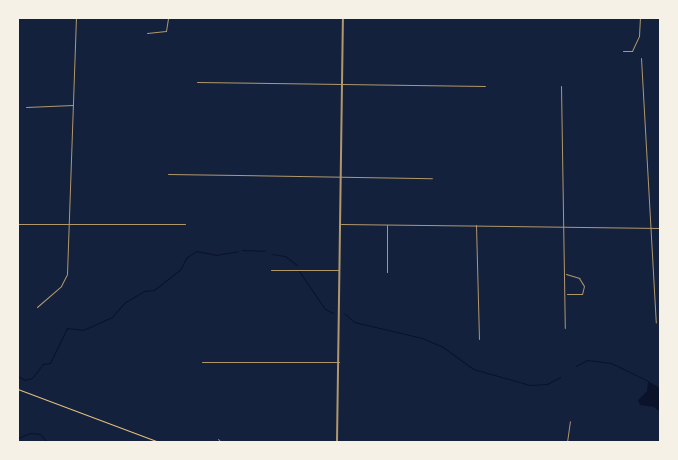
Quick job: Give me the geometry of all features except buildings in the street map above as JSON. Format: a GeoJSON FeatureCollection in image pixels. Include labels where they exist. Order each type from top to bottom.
{"type":"FeatureCollection","features":[{"type":"Feature","properties":{"kind":"street"},"geometry":{"type":"LineString","coordinates":[[37,307],[64,282],[68,264],[76,18]]}},
{"type":"Feature","properties":{"kind":"street"},"geometry":{"type":"LineString","coordinates":[[147,33],[166,31],[168,18]]}},
{"type":"Feature","properties":{"kind":"street"},"geometry":{"type":"LineString","coordinates":[[337,442],[343,18]]}},
{"type":"Feature","properties":{"kind":"street"},"geometry":{"type":"LineString","coordinates":[[623,51],[632,51],[638,36],[640,18]]}},
{"type":"Feature","properties":{"kind":"street"},"geometry":{"type":"LineString","coordinates":[[641,58],[656,323]]}},
{"type":"Feature","properties":{"kind":"street"},"geometry":{"type":"LineString","coordinates":[[197,82],[485,86]]}},
{"type":"Feature","properties":{"kind":"street"},"geometry":{"type":"LineString","coordinates":[[562,86],[565,328]]}},
{"type":"Feature","properties":{"kind":"street"},"geometry":{"type":"LineString","coordinates":[[26,107],[73,105]]}},
{"type":"Feature","properties":{"kind":"street"},"geometry":{"type":"LineString","coordinates":[[168,174],[432,178]]}},
{"type":"Feature","properties":{"kind":"street"},"geometry":{"type":"LineString","coordinates":[[18,224],[185,224]]}},
{"type":"Feature","properties":{"kind":"street"},"geometry":{"type":"LineString","coordinates":[[341,224],[660,228]]}},
{"type":"Feature","properties":{"kind":"street"},"geometry":{"type":"LineString","coordinates":[[387,224],[387,272]]}},
{"type":"Feature","properties":{"kind":"street"},"geometry":{"type":"LineString","coordinates":[[476,225],[479,339]]}},
{"type":"Feature","properties":{"kind":"street"},"geometry":{"type":"LineString","coordinates":[[271,270],[340,270]]}},
{"type":"Feature","properties":{"kind":"street"},"geometry":{"type":"LineString","coordinates":[[565,273],[579,278],[584,286],[582,294],[577,296],[566,294]]}},
{"type":"Feature","properties":{"kind":"street"},"geometry":{"type":"LineString","coordinates":[[202,362],[339,362]]}},
{"type":"Feature","properties":{"kind":"street"},"geometry":{"type":"LineString","coordinates":[[567,442],[570,421]]}},
{"type":"Feature","properties":{"kind":"street"},"geometry":{"type":"LineString","coordinates":[[218,439],[221,442]]}},
{"type":"Feature","properties":{"kind":"path"},"geometry":{"type":"LineString","coordinates":[[18,389],[159,442]]}},
{"type":"Feature","properties":{"kind":"water"},"geometry":{"type":"Polygon","coordinates":[[[648,381],[660,388],[660,412],[654,407],[640,405],[638,400],[647,391],[648,381]]]}},
{"type":"Feature","properties":{"kind":"waterway"},"geometry":{"type":"LineString","coordinates":[[242,250],[265,251]]}},
{"type":"Feature","properties":{"kind":"waterway"},"geometry":{"type":"LineString","coordinates":[[18,376],[25,380],[32,378],[43,364],[50,363],[67,328],[83,330],[112,317],[124,303],[144,291],[154,290],[180,270],[186,258],[196,251],[216,255],[238,251]]}},
{"type":"Feature","properties":{"kind":"waterway"},"geometry":{"type":"LineString","coordinates":[[272,254],[285,256],[297,265]]}},
{"type":"Feature","properties":{"kind":"waterway"},"geometry":{"type":"LineString","coordinates":[[299,271],[325,309],[333,313]]}},
{"type":"Feature","properties":{"kind":"waterway"},"geometry":{"type":"LineString","coordinates":[[344,313],[354,322],[422,338],[443,347],[473,369],[530,385],[547,384],[560,377]]}},
{"type":"Feature","properties":{"kind":"waterway"},"geometry":{"type":"LineString","coordinates":[[576,366],[587,360],[611,363],[648,381]]}},
{"type":"Feature","properties":{"kind":"waterway"},"geometry":{"type":"LineString","coordinates":[[18,438],[30,433],[40,434],[47,442]]}}]}
